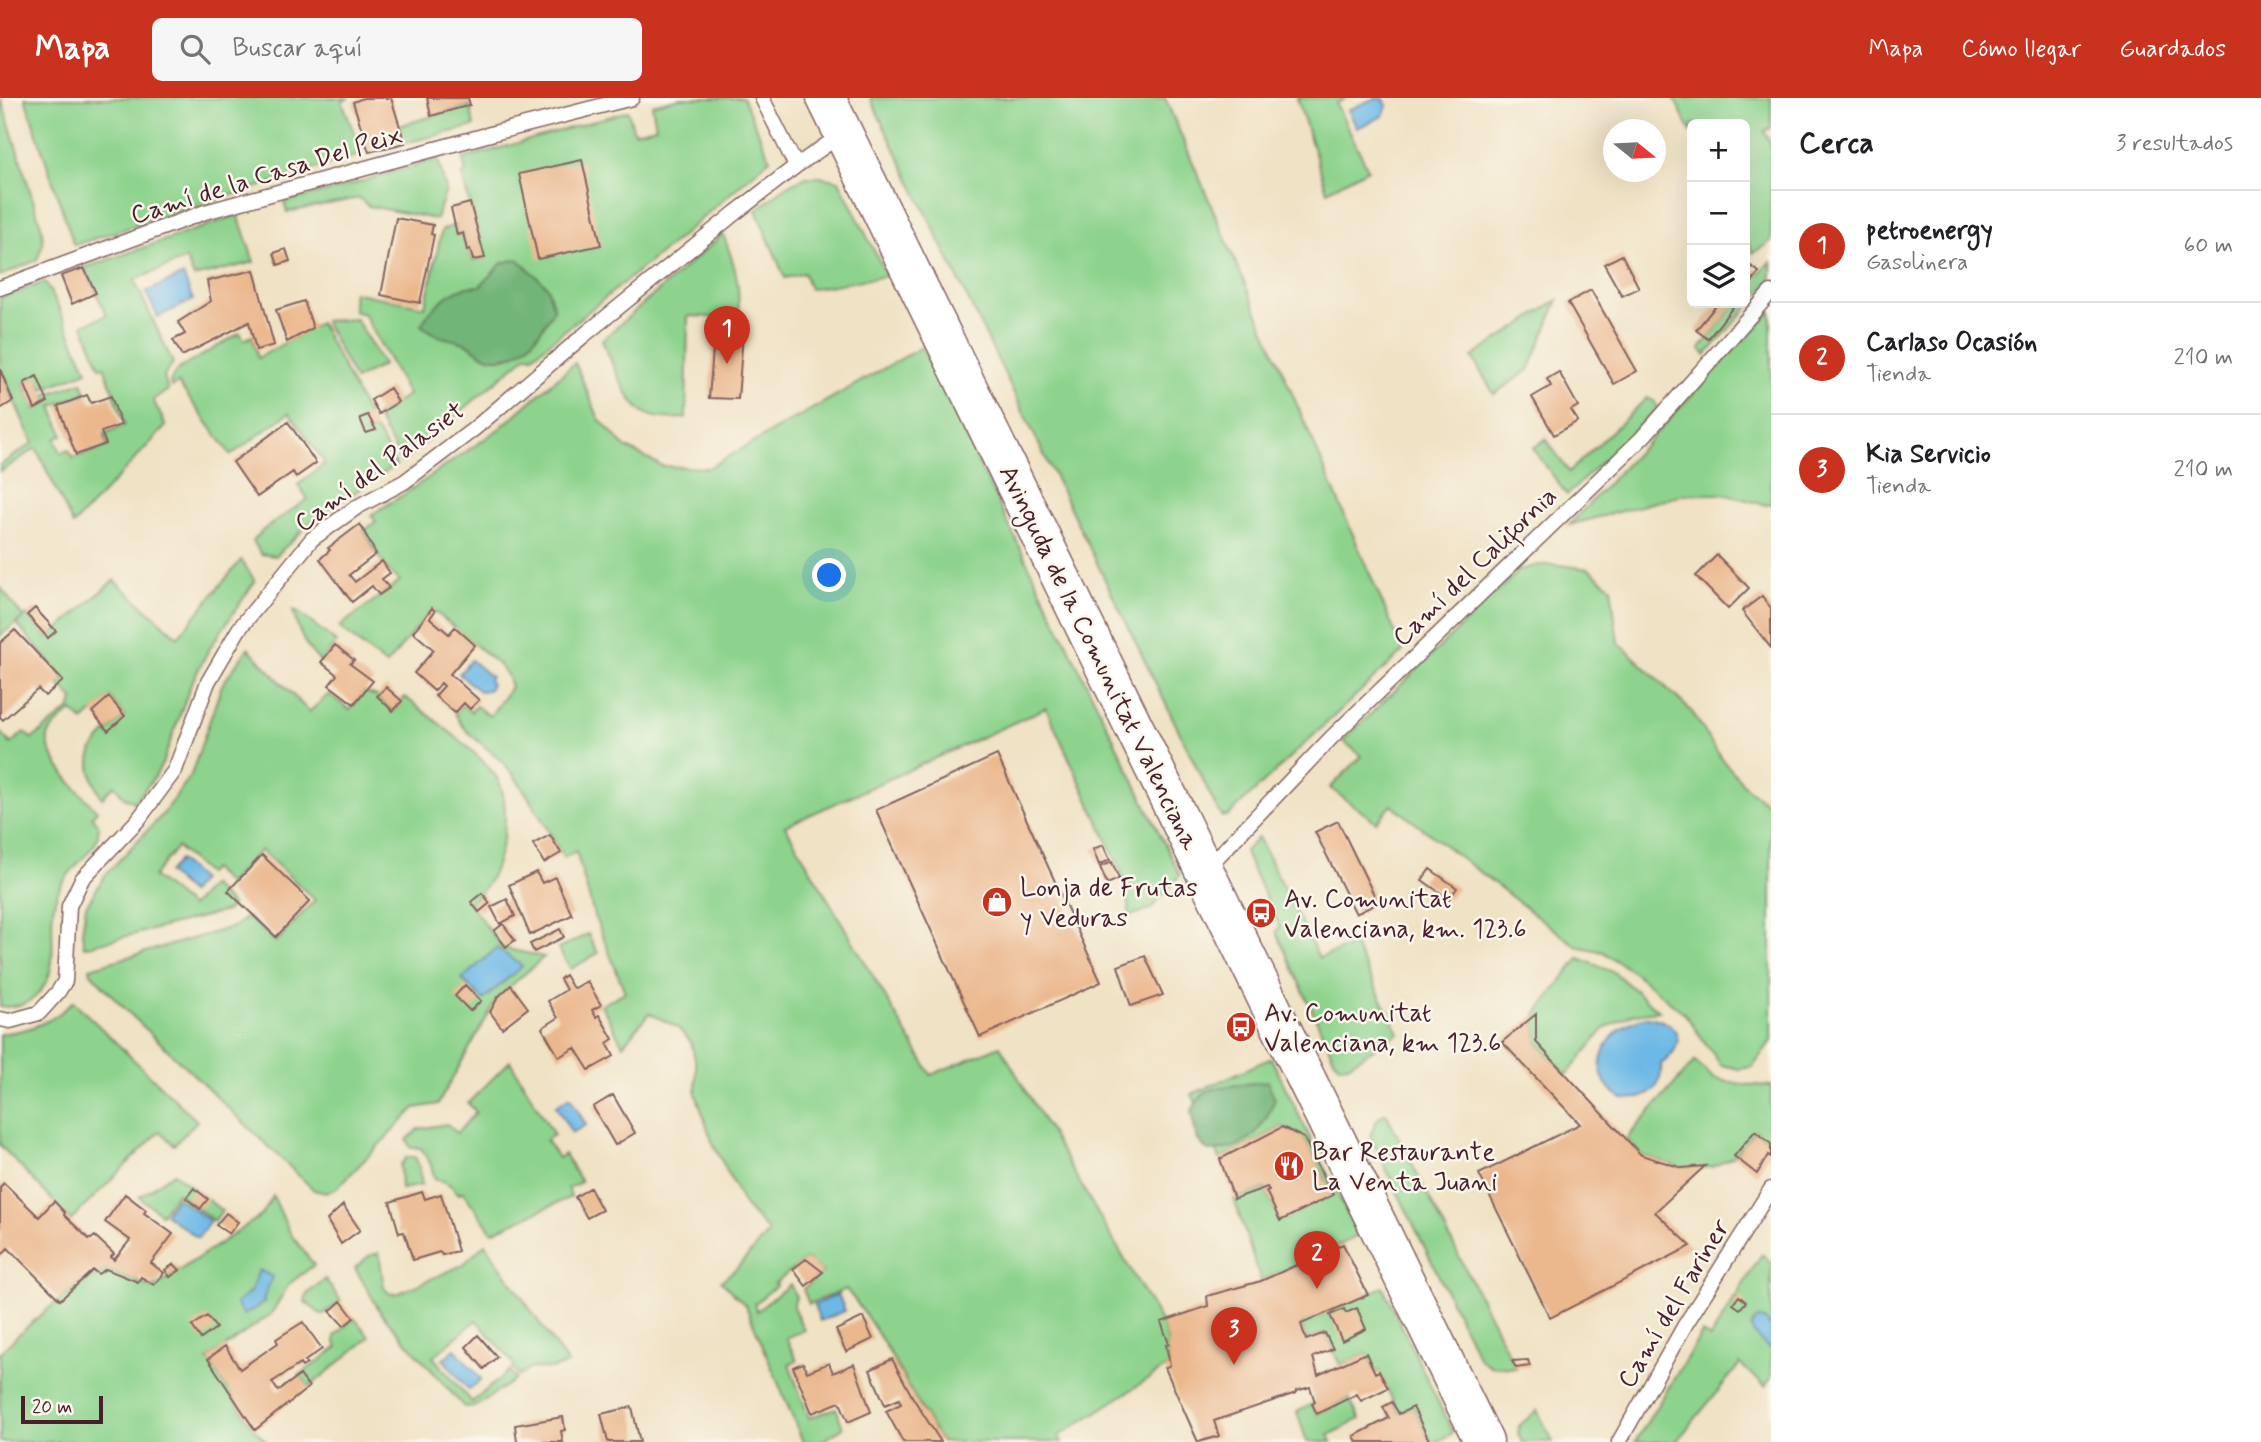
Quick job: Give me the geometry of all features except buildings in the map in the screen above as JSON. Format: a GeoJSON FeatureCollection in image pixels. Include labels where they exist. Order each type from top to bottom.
{"type":"FeatureCollection","features":[{"type":"Feature","properties":{"kind":"main road","name":"Avinguda de la Comunitat Valenciana"},"geometry":{"type":"LineString","coordinates":[[826,98],[1484,1442]]}},
{"type":"Feature","properties":{"kind":"lane","name":"Camí de la Casa Del Peix"},"geometry":{"type":"LineString","coordinates":[[0,288],[205,212],[632,98]]}},
{"type":"Feature","properties":{"kind":"lane"},"geometry":{"type":"LineString","coordinates":[[762,98],[796,166]]}},
{"type":"Feature","properties":{"kind":"lane","name":"Camí del Palasiet"},"geometry":{"type":"LineString","coordinates":[[0,1020],[10,1021],[39,1013],[58,992],[65,981],[69,906],[82,879],[138,820],[175,769],[208,682],[239,629],[312,538],[357,508],[404,482],[474,429],[583,336],[796,166],[843,134]]}},
{"type":"Feature","properties":{"kind":"lane","name":"Camí del California"},"geometry":{"type":"LineString","coordinates":[[1205,870],[1332,737],[1642,438],[1771,292]]}},
{"type":"Feature","properties":{"kind":"lane","name":"Camí del Fariner"},"geometry":{"type":"LineString","coordinates":[[1619,1442],[1685,1325],[1771,1189]]}},
{"type":"Feature","properties":{"kind":"green space"},"geometry":{"type":"Polygon","coordinates":[[[1,98],[42,229],[43,243],[37,260],[0,276],[1,98]]]}},
{"type":"Feature","properties":{"kind":"green space"},"geometry":{"type":"Polygon","coordinates":[[[25,98],[349,98],[342,101],[362,154],[74,245],[25,98]]]}},
{"type":"Feature","properties":{"kind":"green space"},"geometry":{"type":"Polygon","coordinates":[[[680,98],[743,98],[770,159],[678,239],[533,356],[527,355],[402,462],[376,416],[408,395],[364,314],[354,311],[353,292],[425,307],[442,230],[455,225],[457,235],[463,234],[473,260],[484,258],[462,175],[466,173],[463,159],[628,111],[634,132],[656,127],[652,105],[680,98]]]}},
{"type":"Feature","properties":{"kind":"green space"},"geometry":{"type":"Polygon","coordinates":[[[870,98],[1165,98],[1403,651],[1229,815],[1223,817],[1218,811],[870,98]]]}},
{"type":"Feature","properties":{"kind":"green space"},"geometry":{"type":"Polygon","coordinates":[[[1297,98],[1346,98],[1336,104],[1368,169],[1327,191],[1297,98]]]}},
{"type":"Feature","properties":{"kind":"green space"},"geometry":{"type":"Polygon","coordinates":[[[1674,98],[1771,98],[1771,128],[1764,131],[1771,145],[1771,241],[1753,253],[1750,247],[1750,119],[1687,119],[1687,124],[1674,98]]]}},
{"type":"Feature","properties":{"kind":"green space"},"geometry":{"type":"Polygon","coordinates":[[[470,105],[474,126],[405,143],[399,126],[470,105]]]}},
{"type":"Feature","properties":{"kind":"green space"},"geometry":{"type":"Polygon","coordinates":[[[438,159],[446,190],[436,219],[369,206],[359,198],[287,212],[284,202],[438,159]]]}},
{"type":"Feature","properties":{"kind":"green space"},"geometry":{"type":"Polygon","coordinates":[[[806,177],[839,181],[887,276],[810,289],[804,273],[785,278],[756,210],[790,184],[806,177]]]}},
{"type":"Feature","properties":{"kind":"green space"},"geometry":{"type":"Polygon","coordinates":[[[238,215],[254,262],[194,277],[186,259],[134,280],[173,363],[164,376],[168,390],[153,400],[166,426],[73,525],[36,448],[0,472],[0,465],[33,443],[0,369],[0,298],[45,282],[87,371],[43,389],[36,377],[24,384],[35,409],[48,402],[45,395],[82,382],[86,393],[52,406],[63,435],[55,439],[61,453],[69,450],[73,458],[108,446],[104,434],[125,425],[104,366],[100,367],[83,325],[107,315],[84,268],[238,215]]]}},
{"type":"Feature","properties":{"kind":"green space"},"geometry":{"type":"Polygon","coordinates":[[[723,234],[736,275],[738,318],[688,316],[686,418],[648,415],[638,408],[627,394],[602,340],[723,234]]]}},
{"type":"Feature","properties":{"kind":"green space"},"geometry":{"type":"Polygon","coordinates":[[[518,259],[547,286],[554,309],[525,348],[505,358],[494,358],[481,354],[467,344],[434,334],[421,325],[445,298],[465,287],[480,286],[502,263],[518,259]]]}},
{"type":"Feature","properties":{"kind":"green space"},"geometry":{"type":"Polygon","coordinates":[[[1771,262],[1771,280],[1750,304],[1750,285],[1771,262]]]}},
{"type":"Feature","properties":{"kind":"green space"},"geometry":{"type":"Polygon","coordinates":[[[1558,300],[1529,370],[1494,394],[1472,357],[1558,300]]]}},
{"type":"Feature","properties":{"kind":"green space"},"geometry":{"type":"Polygon","coordinates":[[[1732,308],[1747,308],[1706,355],[1700,349],[1732,308]]]}},
{"type":"Feature","properties":{"kind":"green space"},"geometry":{"type":"Polygon","coordinates":[[[1771,311],[1771,504],[1723,494],[1685,494],[1569,525],[1771,311]]]}},
{"type":"Feature","properties":{"kind":"green space"},"geometry":{"type":"Polygon","coordinates":[[[356,319],[383,365],[355,380],[324,321],[356,319]]]}},
{"type":"Feature","properties":{"kind":"green space"},"geometry":{"type":"Polygon","coordinates":[[[320,323],[368,415],[366,433],[376,430],[396,465],[313,520],[276,556],[261,554],[253,541],[263,530],[308,499],[298,485],[325,463],[289,413],[231,455],[178,383],[172,387],[170,382],[179,369],[240,333],[244,340],[252,336],[258,358],[320,323]]]}},
{"type":"Feature","properties":{"kind":"green space"},"geometry":{"type":"Polygon","coordinates":[[[922,347],[1180,875],[1151,909],[1130,916],[1123,875],[1046,708],[785,826],[931,1075],[1000,1046],[1161,1322],[1169,1344],[1166,1346],[1170,1365],[1059,1436],[1062,1442],[941,1442],[884,1344],[846,1289],[809,1304],[803,1289],[823,1272],[806,1259],[775,1283],[777,1285],[754,1304],[757,1311],[790,1284],[796,1297],[793,1307],[804,1330],[786,1338],[797,1361],[789,1364],[809,1418],[836,1408],[843,1428],[821,1442],[803,1442],[746,1306],[721,1281],[737,1268],[769,1232],[744,1205],[712,1141],[696,1094],[696,1064],[691,1042],[677,1027],[649,1013],[623,1045],[601,1005],[625,992],[594,915],[576,851],[564,858],[516,778],[502,761],[465,729],[455,713],[462,705],[471,712],[476,706],[490,716],[511,687],[507,675],[498,664],[432,609],[386,665],[339,627],[400,581],[384,564],[364,531],[376,521],[371,515],[499,429],[575,363],[599,419],[625,447],[662,466],[708,468],[922,347]]]}},
{"type":"Feature","properties":{"kind":"green space"},"geometry":{"type":"Polygon","coordinates":[[[1647,398],[1654,401],[1658,408],[1567,495],[1533,448],[1546,439],[1569,472],[1647,398]]]}},
{"type":"Feature","properties":{"kind":"green space"},"geometry":{"type":"Polygon","coordinates":[[[241,560],[255,581],[209,649],[191,684],[163,762],[155,777],[134,802],[124,797],[114,785],[102,798],[91,771],[90,761],[97,743],[125,716],[110,697],[83,721],[72,711],[56,724],[49,734],[48,742],[57,763],[97,811],[92,816],[99,826],[98,836],[57,894],[52,920],[51,970],[46,982],[39,993],[26,1003],[0,1007],[0,731],[11,744],[24,732],[32,739],[71,708],[73,699],[59,684],[64,678],[17,624],[27,615],[48,638],[114,580],[178,637],[241,560]]]}},
{"type":"Feature","properties":{"kind":"green space"},"geometry":{"type":"Polygon","coordinates":[[[1539,565],[1589,569],[1611,587],[1618,642],[1692,712],[1721,758],[1745,786],[1771,807],[1771,1041],[1752,1067],[1739,1069],[1721,1065],[1684,1013],[1636,974],[1603,952],[1576,946],[1392,805],[1376,822],[1330,788],[1362,756],[1343,741],[1519,570],[1539,565]]]}},
{"type":"Feature","properties":{"kind":"green space"},"geometry":{"type":"Polygon","coordinates":[[[0,589],[23,617],[0,636],[0,589]]]}},
{"type":"Feature","properties":{"kind":"green space"},"geometry":{"type":"Polygon","coordinates":[[[293,610],[336,642],[321,662],[303,639],[293,610]]]}},
{"type":"Feature","properties":{"kind":"green space"},"geometry":{"type":"Polygon","coordinates":[[[248,648],[309,712],[329,694],[350,710],[364,692],[377,696],[393,711],[405,697],[484,763],[494,774],[502,791],[505,808],[504,833],[494,872],[482,891],[469,903],[503,948],[544,957],[498,997],[438,1104],[415,1108],[337,1188],[326,1193],[314,1190],[123,1007],[91,973],[90,968],[233,927],[247,917],[276,942],[315,900],[261,850],[228,884],[212,869],[207,874],[177,847],[153,876],[191,907],[211,885],[232,905],[226,911],[84,947],[82,932],[86,906],[106,874],[164,813],[191,775],[222,685],[248,648]]]}},
{"type":"Feature","properties":{"kind":"green space"},"geometry":{"type":"Polygon","coordinates":[[[1258,837],[1319,958],[1354,945],[1399,1033],[1348,1065],[1341,1066],[1335,1061],[1276,931],[1280,927],[1247,858],[1245,851],[1258,837]]]}},
{"type":"Feature","properties":{"kind":"green space"},"geometry":{"type":"Polygon","coordinates":[[[588,934],[598,953],[571,969],[558,949],[588,934]]]}},
{"type":"Feature","properties":{"kind":"green space"},"geometry":{"type":"Polygon","coordinates":[[[1579,958],[1615,973],[1659,1011],[1633,1014],[1604,1029],[1567,1075],[1536,1042],[1536,1014],[1579,958]]]}},
{"type":"Feature","properties":{"kind":"green space"},"geometry":{"type":"Polygon","coordinates":[[[73,1001],[197,1121],[174,1145],[160,1131],[71,1220],[0,1145],[0,1034],[40,1025],[58,1015],[73,1001]]]}},
{"type":"Feature","properties":{"kind":"green space"},"geometry":{"type":"Polygon","coordinates":[[[1271,1058],[1358,1236],[1261,1281],[1234,1199],[1265,1188],[1280,1221],[1333,1194],[1304,1138],[1282,1127],[1220,1159],[1192,1094],[1271,1058]]]}},
{"type":"Feature","properties":{"kind":"green space"},"geometry":{"type":"Polygon","coordinates":[[[510,1061],[554,1135],[546,1140],[558,1158],[564,1154],[581,1182],[568,1188],[571,1197],[492,1232],[463,1192],[459,1194],[446,1182],[435,1180],[431,1165],[421,1148],[411,1148],[407,1140],[418,1129],[447,1124],[457,1133],[476,1112],[468,1103],[510,1061]]]}},
{"type":"Feature","properties":{"kind":"green space"},"geometry":{"type":"Polygon","coordinates":[[[1695,1061],[1713,1078],[1736,1084],[1771,1086],[1771,1144],[1755,1131],[1734,1156],[1713,1167],[1682,1168],[1641,1155],[1626,1139],[1695,1061]]]}},
{"type":"Feature","properties":{"kind":"green space"},"geometry":{"type":"Polygon","coordinates":[[[1267,1081],[1275,1099],[1258,1130],[1243,1143],[1222,1150],[1208,1151],[1197,1139],[1191,1112],[1202,1095],[1216,1089],[1267,1081]]]}},
{"type":"Feature","properties":{"kind":"green space"},"geometry":{"type":"Polygon","coordinates":[[[1386,1113],[1516,1368],[1490,1366],[1479,1358],[1370,1136],[1378,1119],[1386,1113]]]}},
{"type":"Feature","properties":{"kind":"green space"},"geometry":{"type":"Polygon","coordinates":[[[407,1157],[415,1157],[422,1185],[401,1189],[400,1165],[407,1157]]]}},
{"type":"Feature","properties":{"kind":"green space"},"geometry":{"type":"Polygon","coordinates":[[[174,1173],[222,1211],[214,1221],[177,1193],[161,1214],[139,1197],[174,1173]]]}},
{"type":"Feature","properties":{"kind":"green space"},"geometry":{"type":"Polygon","coordinates":[[[273,1196],[290,1233],[314,1265],[289,1284],[271,1314],[208,1359],[255,1430],[267,1442],[0,1442],[0,1353],[24,1329],[63,1297],[106,1269],[153,1288],[262,1215],[273,1196]]]}},
{"type":"Feature","properties":{"kind":"green space"},"geometry":{"type":"Polygon","coordinates":[[[485,1244],[568,1364],[551,1369],[531,1368],[519,1376],[512,1368],[515,1365],[476,1320],[433,1357],[472,1402],[509,1371],[516,1379],[476,1406],[464,1407],[381,1313],[355,1268],[369,1256],[379,1253],[384,1288],[390,1294],[399,1293],[463,1265],[485,1244]]]}},
{"type":"Feature","properties":{"kind":"green space"},"geometry":{"type":"Polygon","coordinates":[[[1762,1254],[1771,1263],[1771,1379],[1765,1386],[1740,1364],[1676,1442],[1635,1442],[1702,1333],[1710,1338],[1762,1254]]]}},
{"type":"Feature","properties":{"kind":"green space"},"geometry":{"type":"Polygon","coordinates":[[[325,1279],[341,1301],[322,1315],[305,1302],[307,1294],[325,1279]]]}},
{"type":"Feature","properties":{"kind":"green space"},"geometry":{"type":"Polygon","coordinates":[[[1383,1287],[1453,1433],[1436,1442],[1430,1442],[1413,1407],[1399,1414],[1379,1371],[1375,1373],[1366,1353],[1340,1365],[1325,1333],[1306,1340],[1301,1324],[1383,1287]]]}},
{"type":"Feature","properties":{"kind":"green space"},"geometry":{"type":"Polygon","coordinates":[[[354,1318],[370,1337],[309,1387],[300,1375],[338,1347],[335,1336],[354,1318]]]}},
{"type":"Feature","properties":{"kind":"green space"},"geometry":{"type":"Polygon","coordinates":[[[1349,1398],[1360,1419],[1329,1435],[1332,1442],[1307,1442],[1297,1412],[1312,1404],[1317,1414],[1349,1398]]]}},
{"type":"Feature","properties":{"kind":"green space"},"geometry":{"type":"Polygon","coordinates":[[[1537,1410],[1553,1442],[1522,1442],[1518,1433],[1519,1426],[1537,1410]]]}},
{"type":"Feature","properties":{"kind":"water"},"geometry":{"type":"Polygon","coordinates":[[[1375,98],[1384,99],[1387,106],[1383,116],[1357,128],[1348,110],[1375,98]]]}},
{"type":"Feature","properties":{"kind":"water"},"geometry":{"type":"Polygon","coordinates":[[[183,275],[193,300],[158,317],[146,292],[183,275]]]}},
{"type":"Feature","properties":{"kind":"water"},"geometry":{"type":"Polygon","coordinates":[[[471,660],[491,677],[488,690],[479,691],[459,674],[471,660]]]}},
{"type":"Feature","properties":{"kind":"water"},"geometry":{"type":"Polygon","coordinates":[[[179,860],[201,880],[190,893],[168,873],[179,860]]]}},
{"type":"Feature","properties":{"kind":"water"},"geometry":{"type":"Polygon","coordinates":[[[497,948],[522,966],[483,1000],[462,979],[497,948]]]}},
{"type":"Feature","properties":{"kind":"water"},"geometry":{"type":"Polygon","coordinates":[[[1647,1017],[1658,1019],[1673,1028],[1677,1041],[1675,1048],[1661,1064],[1659,1081],[1652,1092],[1639,1098],[1622,1098],[1609,1088],[1603,1077],[1601,1064],[1604,1052],[1620,1029],[1647,1017]]]}},
{"type":"Feature","properties":{"kind":"water"},"geometry":{"type":"Polygon","coordinates":[[[570,1097],[586,1125],[572,1133],[556,1106],[570,1097]]]}},
{"type":"Feature","properties":{"kind":"water"},"geometry":{"type":"Polygon","coordinates":[[[177,1197],[210,1221],[198,1238],[165,1214],[177,1197]]]}},
{"type":"Feature","properties":{"kind":"water"},"geometry":{"type":"Polygon","coordinates":[[[259,1270],[272,1277],[263,1300],[265,1302],[244,1315],[236,1304],[251,1291],[259,1270]]]}},
{"type":"Feature","properties":{"kind":"water"},"geometry":{"type":"Polygon","coordinates":[[[838,1294],[845,1311],[820,1321],[814,1305],[838,1294]]]}},
{"type":"Feature","properties":{"kind":"water"},"geometry":{"type":"Polygon","coordinates":[[[1758,1319],[1765,1320],[1771,1327],[1771,1350],[1755,1336],[1751,1328],[1758,1319]]]}},
{"type":"Feature","properties":{"kind":"water"},"geometry":{"type":"Polygon","coordinates":[[[455,1349],[481,1379],[469,1390],[443,1359],[455,1349]]]}},
{"type":"Feature","properties":{"kind":"place","name":"petroenergy"},"geometry":{"type":"Point","coordinates":[727,364]}},
{"type":"Feature","properties":{"kind":"place","name":"Lonja de Frutas y Veduras"},"geometry":{"type":"Point","coordinates":[997,902]}},
{"type":"Feature","properties":{"kind":"place","name":"Av. Comunitat Valenciana, km. 123.6"},"geometry":{"type":"Point","coordinates":[1261,913]}},
{"type":"Feature","properties":{"kind":"place","name":"Av. Comunitat Valenciana, km 123.6"},"geometry":{"type":"Point","coordinates":[1241,1027]}},
{"type":"Feature","properties":{"kind":"place","name":"Bar Restaurante La Venta Juani"},"geometry":{"type":"Point","coordinates":[1289,1166]}},
{"type":"Feature","properties":{"kind":"place","name":"Carlaso Ocasión"},"geometry":{"type":"Point","coordinates":[1317,1289]}},
{"type":"Feature","properties":{"kind":"place","name":"Kia Servicio"},"geometry":{"type":"Point","coordinates":[1234,1365]}}]}
